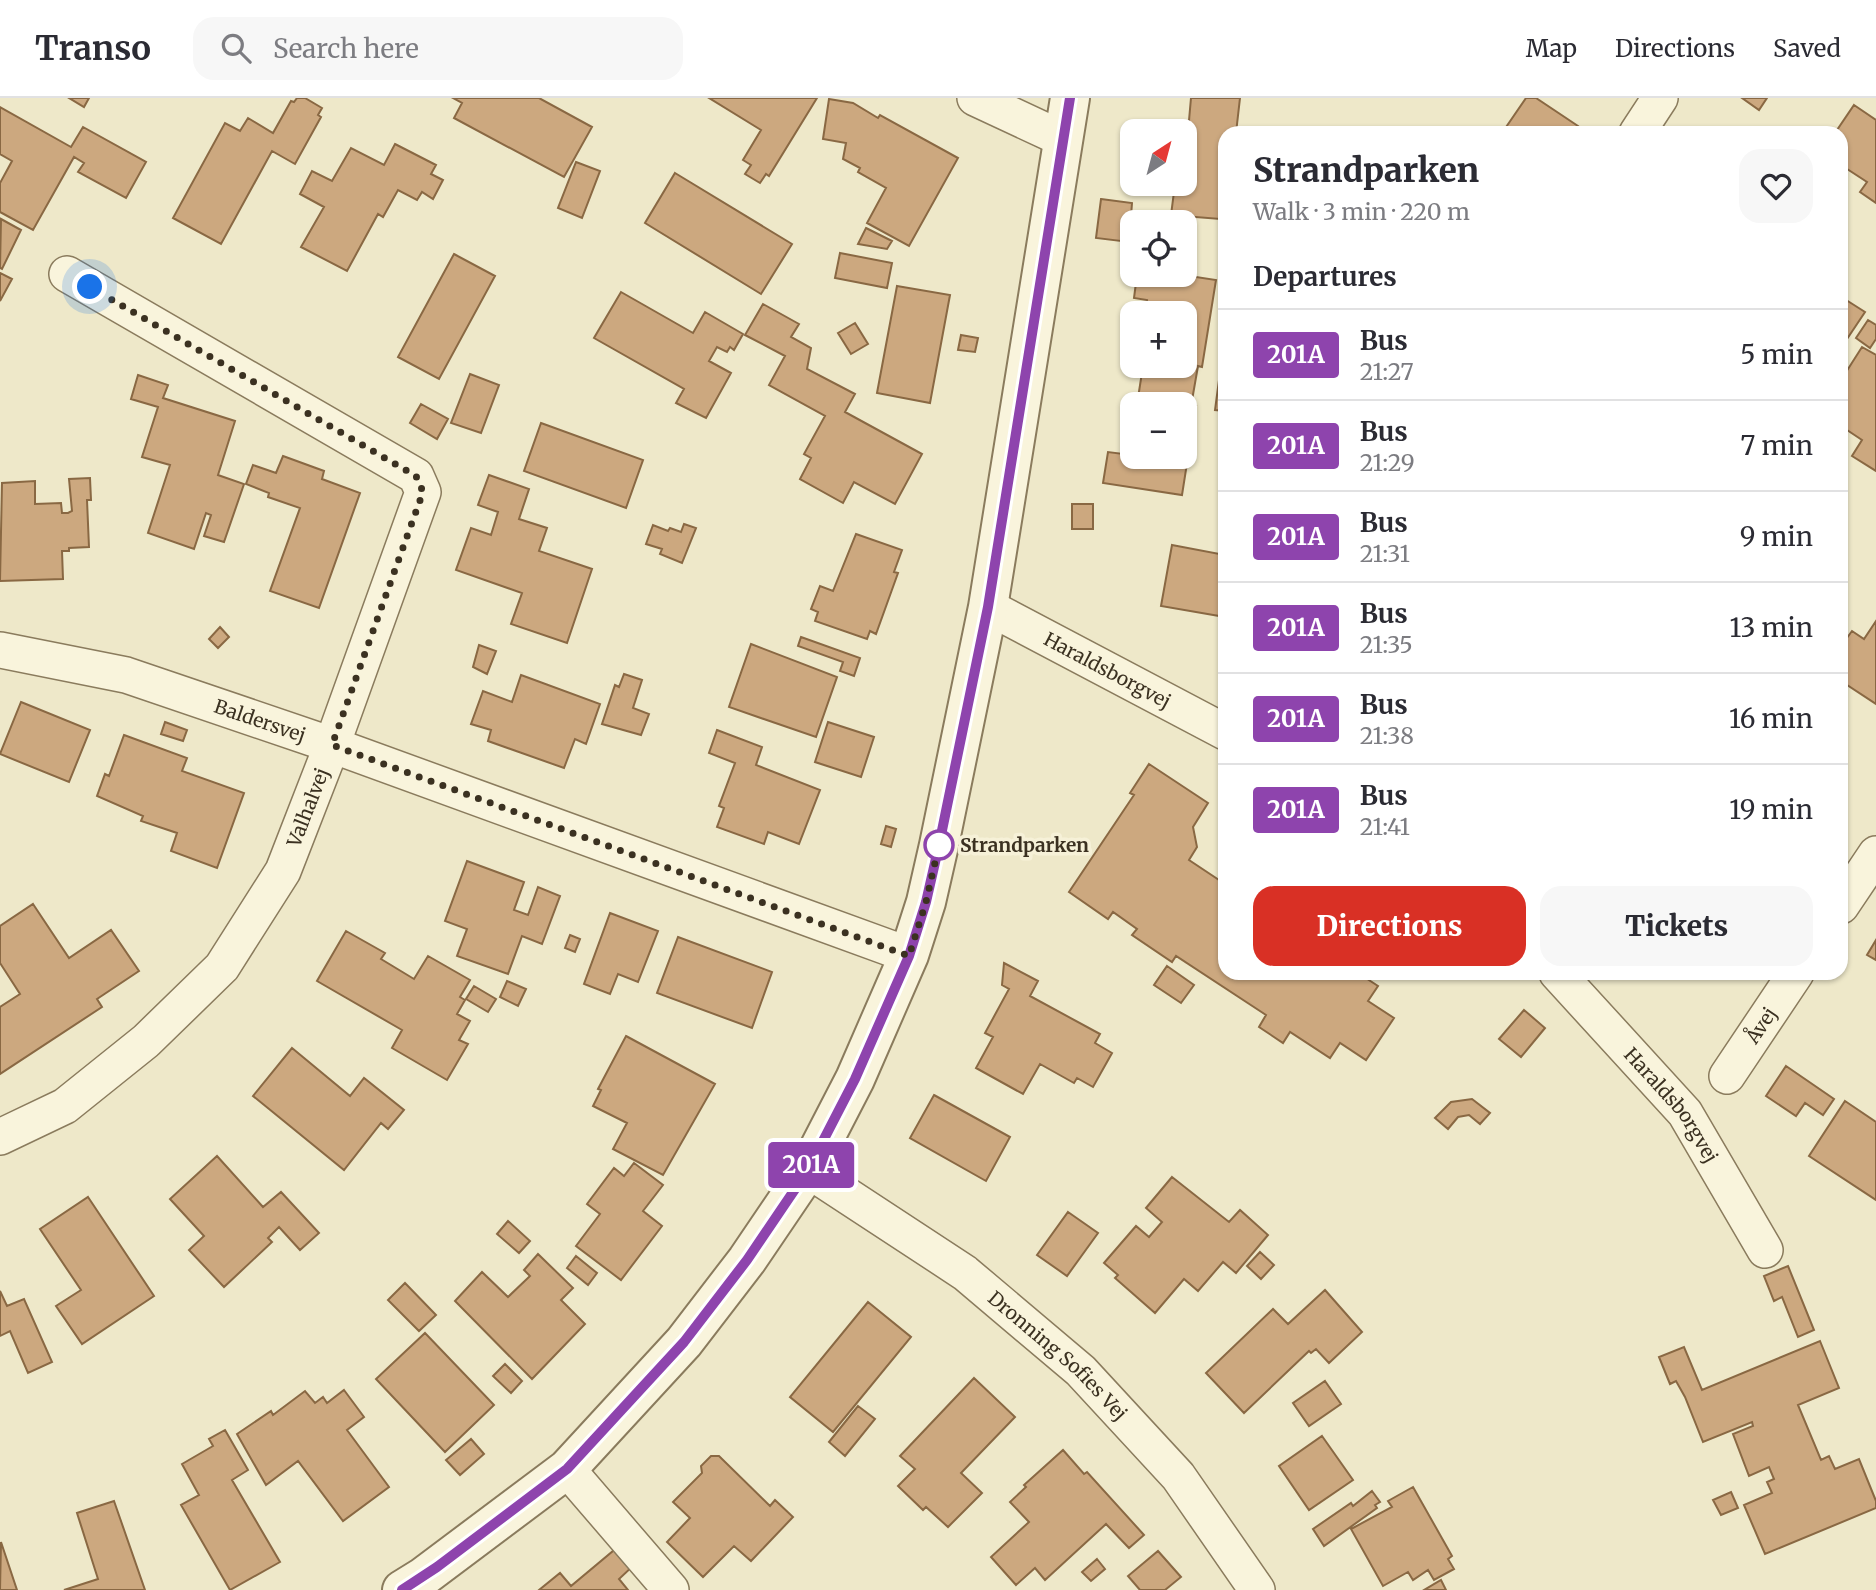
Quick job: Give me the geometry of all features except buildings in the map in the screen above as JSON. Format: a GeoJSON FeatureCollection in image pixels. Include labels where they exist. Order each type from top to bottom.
{"type":"FeatureCollection","features":[{"type":"Feature","properties":{"kind":"street"},"geometry":{"type":"LineString","coordinates":[[975,98],[1063,139]]}},
{"type":"Feature","properties":{"kind":"street"},"geometry":{"type":"LineString","coordinates":[[402,1590],[567,1469],[684,1342],[747,1260],[808,1170],[855,1079],[909,956],[937,856],[988,607],[1070,98]]}},
{"type":"Feature","properties":{"kind":"street"},"geometry":{"type":"LineString","coordinates":[[1642,126],[1660,98]]}},
{"type":"Feature","properties":{"kind":"street","name":"Valhalvej"},"geometry":{"type":"LineString","coordinates":[[0,1137],[65,1105],[146,1041],[222,967],[283,871],[332,745],[423,492],[416,476],[67,274]]}},
{"type":"Feature","properties":{"kind":"street","name":"Haraldsborgvej"},"geometry":{"type":"LineString","coordinates":[[988,607],[1218,728]]}},
{"type":"Feature","properties":{"kind":"street","name":"Baldersvej"},"geometry":{"type":"LineString","coordinates":[[0,650],[115,672],[332,745],[909,956]]}},
{"type":"Feature","properties":{"kind":"street"},"geometry":{"type":"LineString","coordinates":[[1848,896],[1876,854]]}},
{"type":"Feature","properties":{"kind":"street","name":"Haraldsborgvej"},"geometry":{"type":"LineString","coordinates":[[1563,980],[1685,1113],[1765,1250]]}},
{"type":"Feature","properties":{"kind":"street","name":"Åvej"},"geometry":{"type":"LineString","coordinates":[[1727,1076],[1791,980]]}},
{"type":"Feature","properties":{"kind":"street","name":"Dronning Sofies Vej"},"geometry":{"type":"LineString","coordinates":[[808,1170],[964,1273],[1081,1371],[1178,1476],[1257,1590]]}},
{"type":"Feature","properties":{"kind":"street"},"geometry":{"type":"LineString","coordinates":[[567,1469],[671,1590]]}},
{"type":"Feature","properties":{"kind":"bus line","name":"201A"},"geometry":{"type":"LineString","coordinates":[[402,1590],[437,1567],[567,1469],[684,1342],[747,1260],[808,1170],[855,1079],[909,956],[926,902],[939,845],[988,607],[1070,98]]}},
{"type":"Feature","properties":{"kind":"place","name":"Strandparken"},"geometry":{"type":"Point","coordinates":[939,845]}},
{"type":"Feature","properties":{"kind":"route"},"geometry":{"type":"LineString","coordinates":[[90,287],[416,476],[423,492],[332,745],[909,956],[926,902],[939,845]]}}]}
